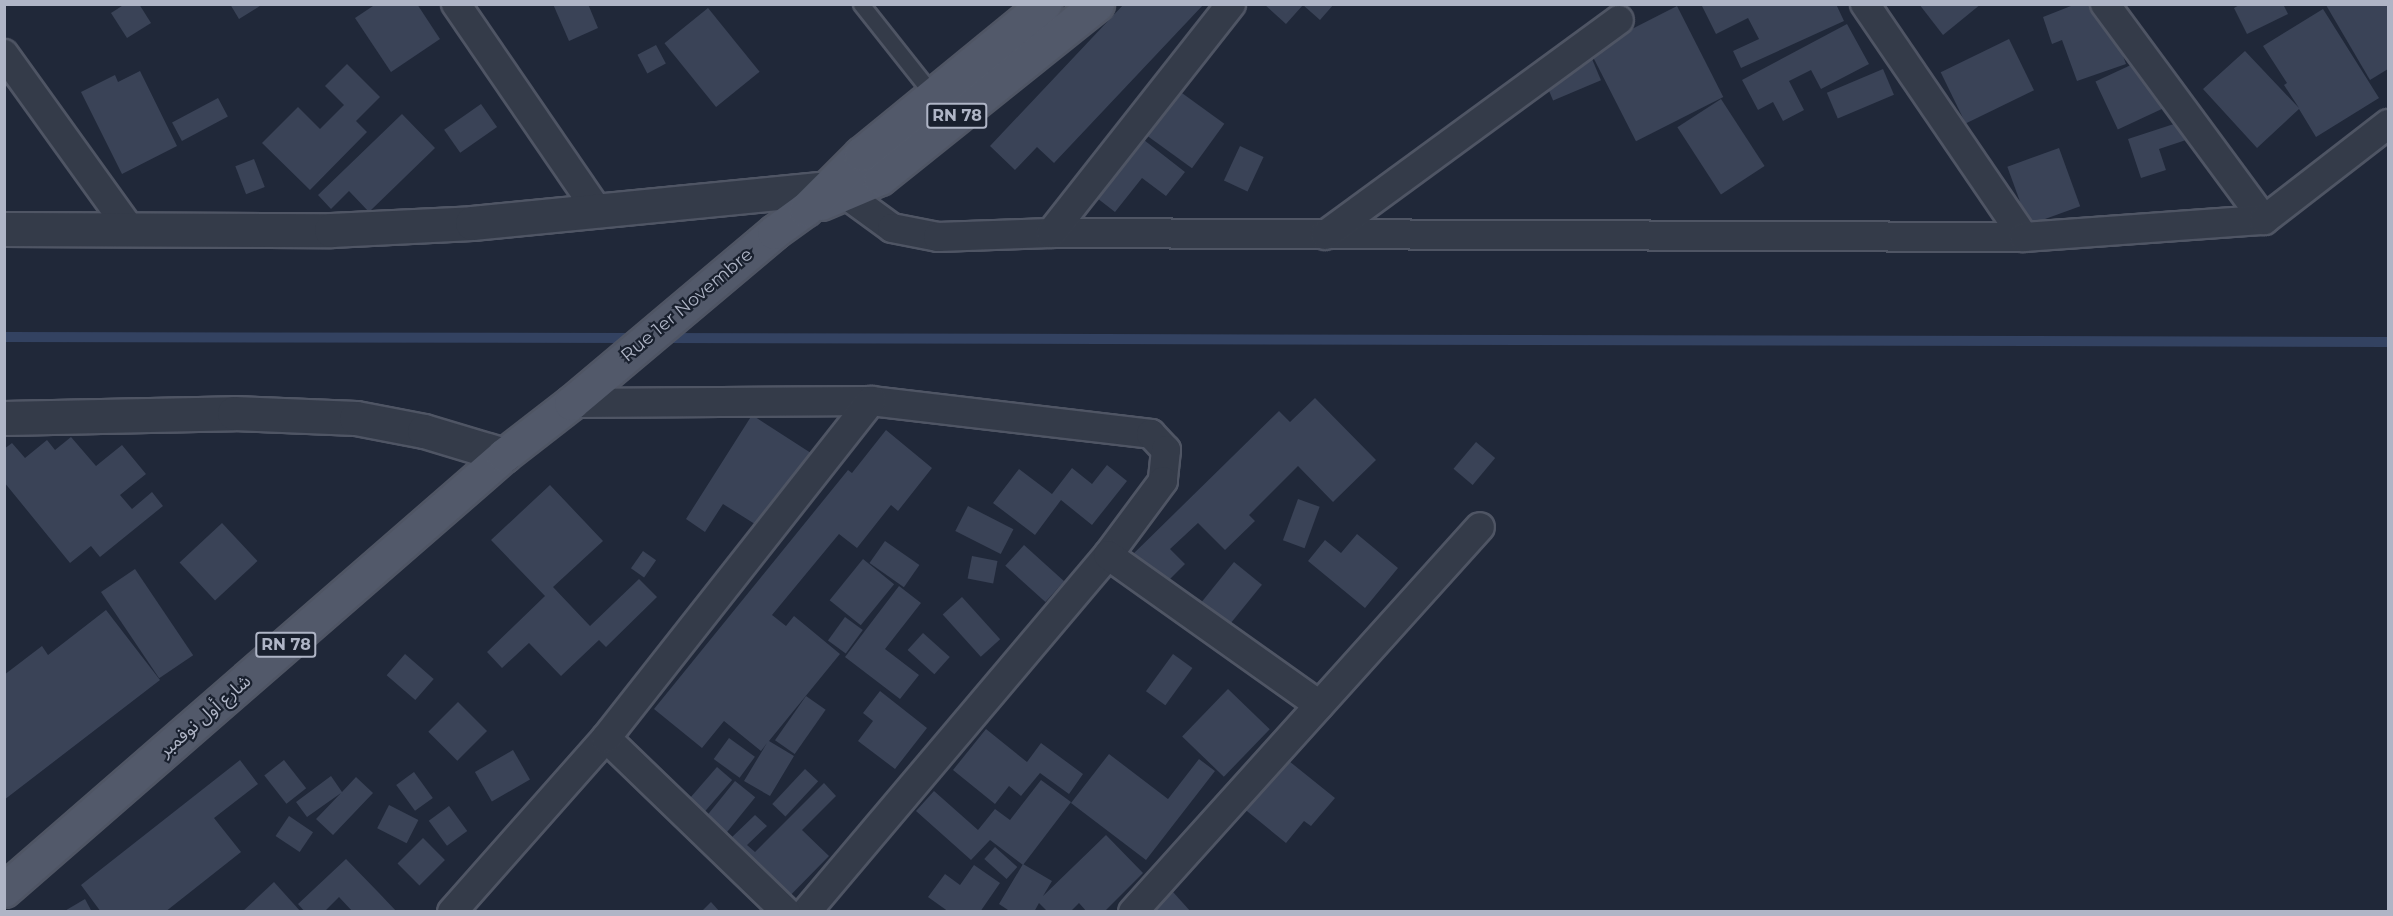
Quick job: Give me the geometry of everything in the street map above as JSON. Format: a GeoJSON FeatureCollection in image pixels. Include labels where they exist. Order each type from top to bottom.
{"type":"FeatureCollection","features":[{"type":"Feature","properties":{"kind":"main road","name":"RN 78"},"geometry":{"type":"LineString","coordinates":[[826,197],[861,154],[1044,4]]}},
{"type":"Feature","properties":{"kind":"main road","name":"RN 78"},"geometry":{"type":"LineString","coordinates":[[826,197],[880,178],[1097,4]]}},
{"type":"Feature","properties":{"kind":"main road","name":"Rue 1er Novembre"},"geometry":{"type":"LineString","coordinates":[[571,403],[774,232],[826,197]]}},
{"type":"Feature","properties":{"kind":"main road","name":"شارع أول نوفمبر"},"geometry":{"type":"LineString","coordinates":[[4,890],[504,455],[571,403]]}},
{"type":"Feature","properties":{"kind":"street"},"geometry":{"type":"LineString","coordinates":[[456,4],[598,211]]}},
{"type":"Feature","properties":{"kind":"street"},"geometry":{"type":"LineString","coordinates":[[1051,233],[1231,4]]}},
{"type":"Feature","properties":{"kind":"street"},"geometry":{"type":"LineString","coordinates":[[1866,4],[2024,237]]}},
{"type":"Feature","properties":{"kind":"street"},"geometry":{"type":"LineString","coordinates":[[2105,4],[2264,220]]}},
{"type":"Feature","properties":{"kind":"street"},"geometry":{"type":"LineString","coordinates":[[1325,235],[1624,10]]}},
{"type":"Feature","properties":{"kind":"street"},"geometry":{"type":"LineString","coordinates":[[4,54],[131,231]]}},
{"type":"Feature","properties":{"kind":"street"},"geometry":{"type":"LineString","coordinates":[[4,229],[331,230],[472,223],[598,211],[826,197],[892,228],[938,237],[1051,233],[2024,237],[2264,220],[2388,124]]}},
{"type":"Feature","properties":{"kind":"street"},"geometry":{"type":"LineString","coordinates":[[571,403],[871,401],[1151,434],[1166,450],[1163,481],[1108,555],[806,912]]}},
{"type":"Feature","properties":{"kind":"street"},"geometry":{"type":"LineString","coordinates":[[452,912],[606,738],[871,401]]}},
{"type":"Feature","properties":{"kind":"street"},"geometry":{"type":"LineString","coordinates":[[4,418],[234,412],[356,418],[424,431],[504,455]]}},
{"type":"Feature","properties":{"kind":"street"},"geometry":{"type":"LineString","coordinates":[[1133,912],[1480,528]]}},
{"type":"Feature","properties":{"kind":"street"},"geometry":{"type":"LineString","coordinates":[[1108,555],[1319,705]]}},
{"type":"Feature","properties":{"kind":"street"},"geometry":{"type":"LineString","coordinates":[[606,738],[786,912]]}},
{"type":"Feature","properties":{"kind":"lane"},"geometry":{"type":"LineString","coordinates":[[861,4],[933,95]]}},
{"type":"Feature","properties":{"kind":"building"},"geometry":{"type":"Polygon","coordinates":[[[125,4],[139,4],[151,23],[127,38],[111,13],[125,4]]]}},
{"type":"Feature","properties":{"kind":"building"},"geometry":{"type":"Polygon","coordinates":[[[230,4],[263,4],[239,19],[230,4]]]}},
{"type":"Feature","properties":{"kind":"building"},"geometry":{"type":"Polygon","coordinates":[[[376,4],[417,4],[440,39],[391,72],[355,18],[376,4]]]}},
{"type":"Feature","properties":{"kind":"building"},"geometry":{"type":"Polygon","coordinates":[[[553,4],[588,4],[598,28],[569,41],[553,4]]]}},
{"type":"Feature","properties":{"kind":"building"},"geometry":{"type":"Polygon","coordinates":[[[1124,4],[1204,4],[1054,163],[1037,147],[1015,170],[990,146],[1124,4]]]}},
{"type":"Feature","properties":{"kind":"building"},"geometry":{"type":"Polygon","coordinates":[[[1264,4],[1334,4],[1320,20],[1303,5],[1286,24],[1264,4]]]}},
{"type":"Feature","properties":{"kind":"building"},"geometry":{"type":"Polygon","coordinates":[[[1701,4],[1836,4],[1844,21],[1741,68],[1733,51],[1759,39],[1748,18],[1716,34],[1701,4]]]}},
{"type":"Feature","properties":{"kind":"building"},"geometry":{"type":"Polygon","coordinates":[[[1919,4],[1981,4],[1943,35],[1919,4]]]}},
{"type":"Feature","properties":{"kind":"building"},"geometry":{"type":"Polygon","coordinates":[[[2076,4],[2104,4],[2126,64],[2077,81],[2062,40],[2052,44],[2043,17],[2076,4]]]}},
{"type":"Feature","properties":{"kind":"building"},"geometry":{"type":"Polygon","coordinates":[[[2241,4],[2283,4],[2288,14],[2247,34],[2234,8],[2241,4]]]}},
{"type":"Feature","properties":{"kind":"building"},"geometry":{"type":"Polygon","coordinates":[[[2388,4],[2388,69],[2370,80],[2326,5],[2388,4]]]}},
{"type":"Feature","properties":{"kind":"building"},"geometry":{"type":"Polygon","coordinates":[[[1677,6],[1723,97],[1636,141],[1590,50],[1677,6]]]}},
{"type":"Feature","properties":{"kind":"building"},"geometry":{"type":"Polygon","coordinates":[[[708,8],[760,72],[716,107],[664,43],[708,8]]]}},
{"type":"Feature","properties":{"kind":"building"},"geometry":{"type":"Polygon","coordinates":[[[2323,9],[2379,98],[2316,137],[2299,109],[2257,148],[2203,89],[2245,51],[2299,108],[2284,85],[2287,83],[2263,46],[2323,9]]]}},
{"type":"Feature","properties":{"kind":"building"},"geometry":{"type":"Polygon","coordinates":[[[1847,24],[1869,64],[1821,89],[1811,70],[1789,81],[1804,110],[1783,121],[1773,102],[1758,110],[1742,80],[1847,24]]]}},
{"type":"Feature","properties":{"kind":"building"},"geometry":{"type":"Polygon","coordinates":[[[2009,39],[2034,90],[1966,124],[1941,72],[2009,39]]]}},
{"type":"Feature","properties":{"kind":"building"},"geometry":{"type":"Polygon","coordinates":[[[656,45],[666,64],[647,73],[637,55],[656,45]]]}},
{"type":"Feature","properties":{"kind":"building"},"geometry":{"type":"Polygon","coordinates":[[[2148,57],[2170,105],[2118,130],[2095,82],[2148,57]]]}},
{"type":"Feature","properties":{"kind":"building"},"geometry":{"type":"Polygon","coordinates":[[[1592,59],[1601,80],[1553,100],[1544,79],[1592,59]]]}},
{"type":"Feature","properties":{"kind":"building"},"geometry":{"type":"Polygon","coordinates":[[[347,64],[380,97],[356,121],[367,132],[310,190],[262,143],[298,107],[320,129],[344,105],[325,86],[347,64]]]}},
{"type":"Feature","properties":{"kind":"building"},"geometry":{"type":"Polygon","coordinates":[[[1883,69],[1894,95],[1838,119],[1827,93],[1883,69]]]}},
{"type":"Feature","properties":{"kind":"building"},"geometry":{"type":"Polygon","coordinates":[[[140,71],[177,146],[122,174],[81,92],[115,75],[118,82],[140,71]]]}},
{"type":"Feature","properties":{"kind":"building"},"geometry":{"type":"Polygon","coordinates":[[[1175,88],[1224,124],[1192,168],[1143,132],[1175,88]]]}},
{"type":"Feature","properties":{"kind":"building"},"geometry":{"type":"Polygon","coordinates":[[[218,98],[228,117],[182,141],[172,122],[218,98]]]}},
{"type":"Feature","properties":{"kind":"building"},"geometry":{"type":"Polygon","coordinates":[[[1721,99],[1765,166],[1721,194],[1677,127],[1721,99]]]}},
{"type":"Feature","properties":{"kind":"building"},"geometry":{"type":"Polygon","coordinates":[[[481,104],[497,127],[460,153],[444,130],[481,104]]]}},
{"type":"Feature","properties":{"kind":"building"},"geometry":{"type":"Polygon","coordinates":[[[402,114],[435,148],[369,212],[349,191],[331,209],[318,195],[402,114]]]}},
{"type":"Feature","properties":{"kind":"building"},"geometry":{"type":"Polygon","coordinates":[[[2180,122],[2186,140],[2159,149],[2166,170],[2141,178],[2128,139],[2180,122]]]}},
{"type":"Feature","properties":{"kind":"building"},"geometry":{"type":"Polygon","coordinates":[[[1135,133],[1185,172],[1166,196],[1142,178],[1115,212],[1088,191],[1135,133]]]}},
{"type":"Feature","properties":{"kind":"building"},"geometry":{"type":"Polygon","coordinates":[[[1240,146],[1264,157],[1248,191],[1224,180],[1240,146]]]}},
{"type":"Feature","properties":{"kind":"building"},"geometry":{"type":"Polygon","coordinates":[[[2059,148],[2080,206],[2029,225],[2007,167],[2059,148]]]}},
{"type":"Feature","properties":{"kind":"building"},"geometry":{"type":"Polygon","coordinates":[[[254,159],[265,187],[246,194],[235,166],[254,159]]]}},
{"type":"Feature","properties":{"kind":"building"},"geometry":{"type":"Polygon","coordinates":[[[1315,398],[1376,460],[1333,502],[1298,466],[1249,515],[1255,521],[1225,550],[1198,523],[1170,549],[1185,564],[1159,590],[1128,559],[1279,411],[1290,422],[1315,398]]]}},
{"type":"Feature","properties":{"kind":"building"},"geometry":{"type":"Polygon","coordinates":[[[752,415],[814,455],[766,531],[723,504],[705,532],[686,519],[752,415]]]}},
{"type":"Feature","properties":{"kind":"building"},"geometry":{"type":"Polygon","coordinates":[[[886,430],[932,468],[898,511],[891,505],[857,548],[839,534],[772,615],[786,626],[794,616],[840,654],[769,741],[794,756],[770,796],[744,781],[767,743],[761,751],[724,721],[702,748],[654,709],[848,470],[852,473],[886,430]]]}},
{"type":"Feature","properties":{"kind":"building"},"geometry":{"type":"Polygon","coordinates":[[[71,437],[96,466],[122,445],[146,474],[120,495],[132,509],[152,492],[163,506],[100,557],[91,546],[70,563],[4,482],[4,449],[12,443],[25,458],[47,440],[55,450],[71,437]]]}},
{"type":"Feature","properties":{"kind":"building"},"geometry":{"type":"Polygon","coordinates":[[[1476,442],[1495,458],[1473,485],[1454,469],[1476,442]]]}},
{"type":"Feature","properties":{"kind":"building"},"geometry":{"type":"Polygon","coordinates":[[[1107,465],[1127,481],[1092,525],[1061,500],[1035,535],[993,503],[1019,469],[1052,494],[1072,468],[1092,484],[1107,465]]]}},
{"type":"Feature","properties":{"kind":"building"},"geometry":{"type":"Polygon","coordinates":[[[550,485],[603,541],[553,587],[590,626],[639,579],[657,597],[606,647],[599,640],[561,676],[529,643],[502,668],[487,652],[545,596],[491,540],[550,485]]]}},
{"type":"Feature","properties":{"kind":"building"},"geometry":{"type":"Polygon","coordinates":[[[1298,499],[1320,507],[1305,548],[1283,540],[1298,499]]]}},
{"type":"Feature","properties":{"kind":"building"},"geometry":{"type":"Polygon","coordinates":[[[968,506],[1013,529],[1001,554],[955,531],[968,506]]]}},
{"type":"Feature","properties":{"kind":"building"},"geometry":{"type":"Polygon","coordinates":[[[222,523],[257,561],[215,601],[180,563],[222,523]]]}},
{"type":"Feature","properties":{"kind":"building"},"geometry":{"type":"Polygon","coordinates":[[[1357,534],[1398,568],[1365,608],[1308,561],[1325,540],[1341,553],[1357,534]]]}},
{"type":"Feature","properties":{"kind":"building"},"geometry":{"type":"Polygon","coordinates":[[[885,541],[919,565],[904,587],[870,563],[885,541]]]}},
{"type":"Feature","properties":{"kind":"building"},"geometry":{"type":"Polygon","coordinates":[[[1024,545],[1064,581],[1045,602],[1005,566],[1024,545]]]}},
{"type":"Feature","properties":{"kind":"building"},"geometry":{"type":"Polygon","coordinates":[[[643,551],[656,560],[644,577],[631,568],[643,551]]]}},
{"type":"Feature","properties":{"kind":"building"},"geometry":{"type":"Polygon","coordinates":[[[972,556],[998,561],[993,584],[968,579],[972,556]]]}},
{"type":"Feature","properties":{"kind":"building"},"geometry":{"type":"Polygon","coordinates":[[[863,559],[894,584],[861,625],[830,600],[863,559]]]}},
{"type":"Feature","properties":{"kind":"building"},"geometry":{"type":"Polygon","coordinates":[[[1234,562],[1262,585],[1217,641],[1189,618],[1234,562]]]}},
{"type":"Feature","properties":{"kind":"building"},"geometry":{"type":"Polygon","coordinates":[[[135,569],[193,655],[159,678],[101,592],[135,569]]]}},
{"type":"Feature","properties":{"kind":"building"},"geometry":{"type":"Polygon","coordinates":[[[899,586],[921,603],[885,649],[919,675],[900,699],[845,657],[899,586]]]}},
{"type":"Feature","properties":{"kind":"building"},"geometry":{"type":"Polygon","coordinates":[[[962,597],[1000,639],[981,657],[943,614],[962,597]]]}},
{"type":"Feature","properties":{"kind":"building"},"geometry":{"type":"Polygon","coordinates":[[[106,610],[160,680],[4,800],[4,675],[42,646],[48,655],[106,610]]]}},
{"type":"Feature","properties":{"kind":"building"},"geometry":{"type":"Polygon","coordinates":[[[845,617],[863,630],[846,653],[828,640],[845,617]]]}},
{"type":"Feature","properties":{"kind":"building"},"geometry":{"type":"Polygon","coordinates":[[[923,633],[950,657],[934,674],[908,650],[923,633]]]}},
{"type":"Feature","properties":{"kind":"building"},"geometry":{"type":"Polygon","coordinates":[[[405,654],[434,679],[415,700],[387,675],[405,654]]]}},
{"type":"Feature","properties":{"kind":"building"},"geometry":{"type":"Polygon","coordinates":[[[1173,654],[1192,668],[1165,705],[1146,691],[1173,654]]]}},
{"type":"Feature","properties":{"kind":"building"},"geometry":{"type":"Polygon","coordinates":[[[1228,689],[1270,729],[1224,777],[1182,736],[1228,689]]]}},
{"type":"Feature","properties":{"kind":"building"},"geometry":{"type":"Polygon","coordinates":[[[880,691],[927,728],[895,769],[858,741],[873,721],[863,713],[880,691]]]}},
{"type":"Feature","properties":{"kind":"building"},"geometry":{"type":"Polygon","coordinates":[[[806,696],[826,710],[795,754],[775,740],[806,696]]]}},
{"type":"Feature","properties":{"kind":"building"},"geometry":{"type":"Polygon","coordinates":[[[458,702],[487,731],[457,761],[428,732],[458,702]]]}},
{"type":"Feature","properties":{"kind":"building"},"geometry":{"type":"Polygon","coordinates":[[[986,729],[1027,762],[1041,743],[1083,774],[1069,794],[1040,773],[1021,796],[1009,786],[995,804],[953,770],[986,729]]]}},
{"type":"Feature","properties":{"kind":"building"},"geometry":{"type":"Polygon","coordinates":[[[729,738],[755,757],[740,778],[714,759],[729,738]]]}},
{"type":"Feature","properties":{"kind":"building"},"geometry":{"type":"Polygon","coordinates":[[[513,750],[530,779],[492,801],[475,772],[513,750]]]}},
{"type":"Feature","properties":{"kind":"building"},"geometry":{"type":"Polygon","coordinates":[[[1109,754],[1168,799],[1199,759],[1215,771],[1146,860],[1071,803],[1109,754]]]}},
{"type":"Feature","properties":{"kind":"building"},"geometry":{"type":"Polygon","coordinates":[[[1284,757],[1335,798],[1311,826],[1304,821],[1286,843],[1242,807],[1284,757]]]}},
{"type":"Feature","properties":{"kind":"building"},"geometry":{"type":"Polygon","coordinates":[[[240,760],[258,784],[214,818],[241,852],[165,912],[101,912],[81,885],[240,760]]]}},
{"type":"Feature","properties":{"kind":"building"},"geometry":{"type":"Polygon","coordinates":[[[284,760],[306,788],[286,804],[264,775],[284,760]]]}},
{"type":"Feature","properties":{"kind":"building"},"geometry":{"type":"Polygon","coordinates":[[[717,767],[732,780],[689,829],[674,816],[717,767]]]}},
{"type":"Feature","properties":{"kind":"building"},"geometry":{"type":"Polygon","coordinates":[[[805,769],[818,781],[785,816],[772,804],[805,769]]]}},
{"type":"Feature","properties":{"kind":"building"},"geometry":{"type":"Polygon","coordinates":[[[414,772],[433,798],[415,811],[396,785],[414,772]]]}},
{"type":"Feature","properties":{"kind":"building"},"geometry":{"type":"Polygon","coordinates":[[[331,776],[342,792],[356,777],[373,793],[333,835],[316,819],[341,793],[307,817],[296,802],[331,776]]]}},
{"type":"Feature","properties":{"kind":"building"},"geometry":{"type":"Polygon","coordinates":[[[1041,780],[1071,802],[1023,865],[990,840],[971,860],[916,811],[934,791],[978,830],[995,809],[1010,820],[1041,780]]]}},
{"type":"Feature","properties":{"kind":"building"},"geometry":{"type":"Polygon","coordinates":[[[735,781],[755,797],[709,854],[689,838],[735,781]]]}},
{"type":"Feature","properties":{"kind":"building"},"geometry":{"type":"Polygon","coordinates":[[[824,783],[836,796],[802,830],[829,856],[774,912],[730,839],[755,815],[767,826],[747,845],[755,852],[824,783]]]}},
{"type":"Feature","properties":{"kind":"building"},"geometry":{"type":"Polygon","coordinates":[[[389,805],[418,820],[407,843],[377,828],[389,805]]]}},
{"type":"Feature","properties":{"kind":"building"},"geometry":{"type":"Polygon","coordinates":[[[449,806],[467,831],[447,846],[429,821],[449,806]]]}},
{"type":"Feature","properties":{"kind":"building"},"geometry":{"type":"Polygon","coordinates":[[[289,816],[313,832],[300,852],[276,836],[289,816]]]}},
{"type":"Feature","properties":{"kind":"building"},"geometry":{"type":"Polygon","coordinates":[[[1106,835],[1143,873],[1104,912],[1087,912],[1079,903],[1070,912],[1048,912],[1039,903],[1034,912],[1011,912],[999,904],[1023,864],[1052,881],[1043,896],[1106,835]]]}},
{"type":"Feature","properties":{"kind":"building"},"geometry":{"type":"Polygon","coordinates":[[[423,838],[445,860],[419,885],[398,863],[423,838]]]}},
{"type":"Feature","properties":{"kind":"building"},"geometry":{"type":"Polygon","coordinates":[[[995,847],[1017,867],[1007,879],[984,859],[995,847]]]}},
{"type":"Feature","properties":{"kind":"building"},"geometry":{"type":"Polygon","coordinates":[[[346,859],[397,912],[353,912],[339,897],[324,912],[305,912],[298,904],[346,859]]]}},
{"type":"Feature","properties":{"kind":"building"},"geometry":{"type":"Polygon","coordinates":[[[974,865],[1000,883],[980,912],[949,912],[928,897],[945,874],[960,885],[974,865]]]}},
{"type":"Feature","properties":{"kind":"building"},"geometry":{"type":"Polygon","coordinates":[[[274,882],[301,912],[242,912],[274,882]]]}},
{"type":"Feature","properties":{"kind":"building"},"geometry":{"type":"Polygon","coordinates":[[[1173,892],[1191,912],[1152,912],[1173,892]]]}},
{"type":"Feature","properties":{"kind":"building"},"geometry":{"type":"Polygon","coordinates":[[[85,899],[92,912],[63,912],[85,899]]]}},
{"type":"Feature","properties":{"kind":"building"},"geometry":{"type":"Polygon","coordinates":[[[711,902],[720,912],[701,912],[711,902]]]}},
{"type":"Feature","properties":{"kind":"waterway"},"geometry":{"type":"LineString","coordinates":[[4,337],[634,338]]}},
{"type":"Feature","properties":{"kind":"waterway"},"geometry":{"type":"LineString","coordinates":[[659,338],[2388,342]]}}]}
